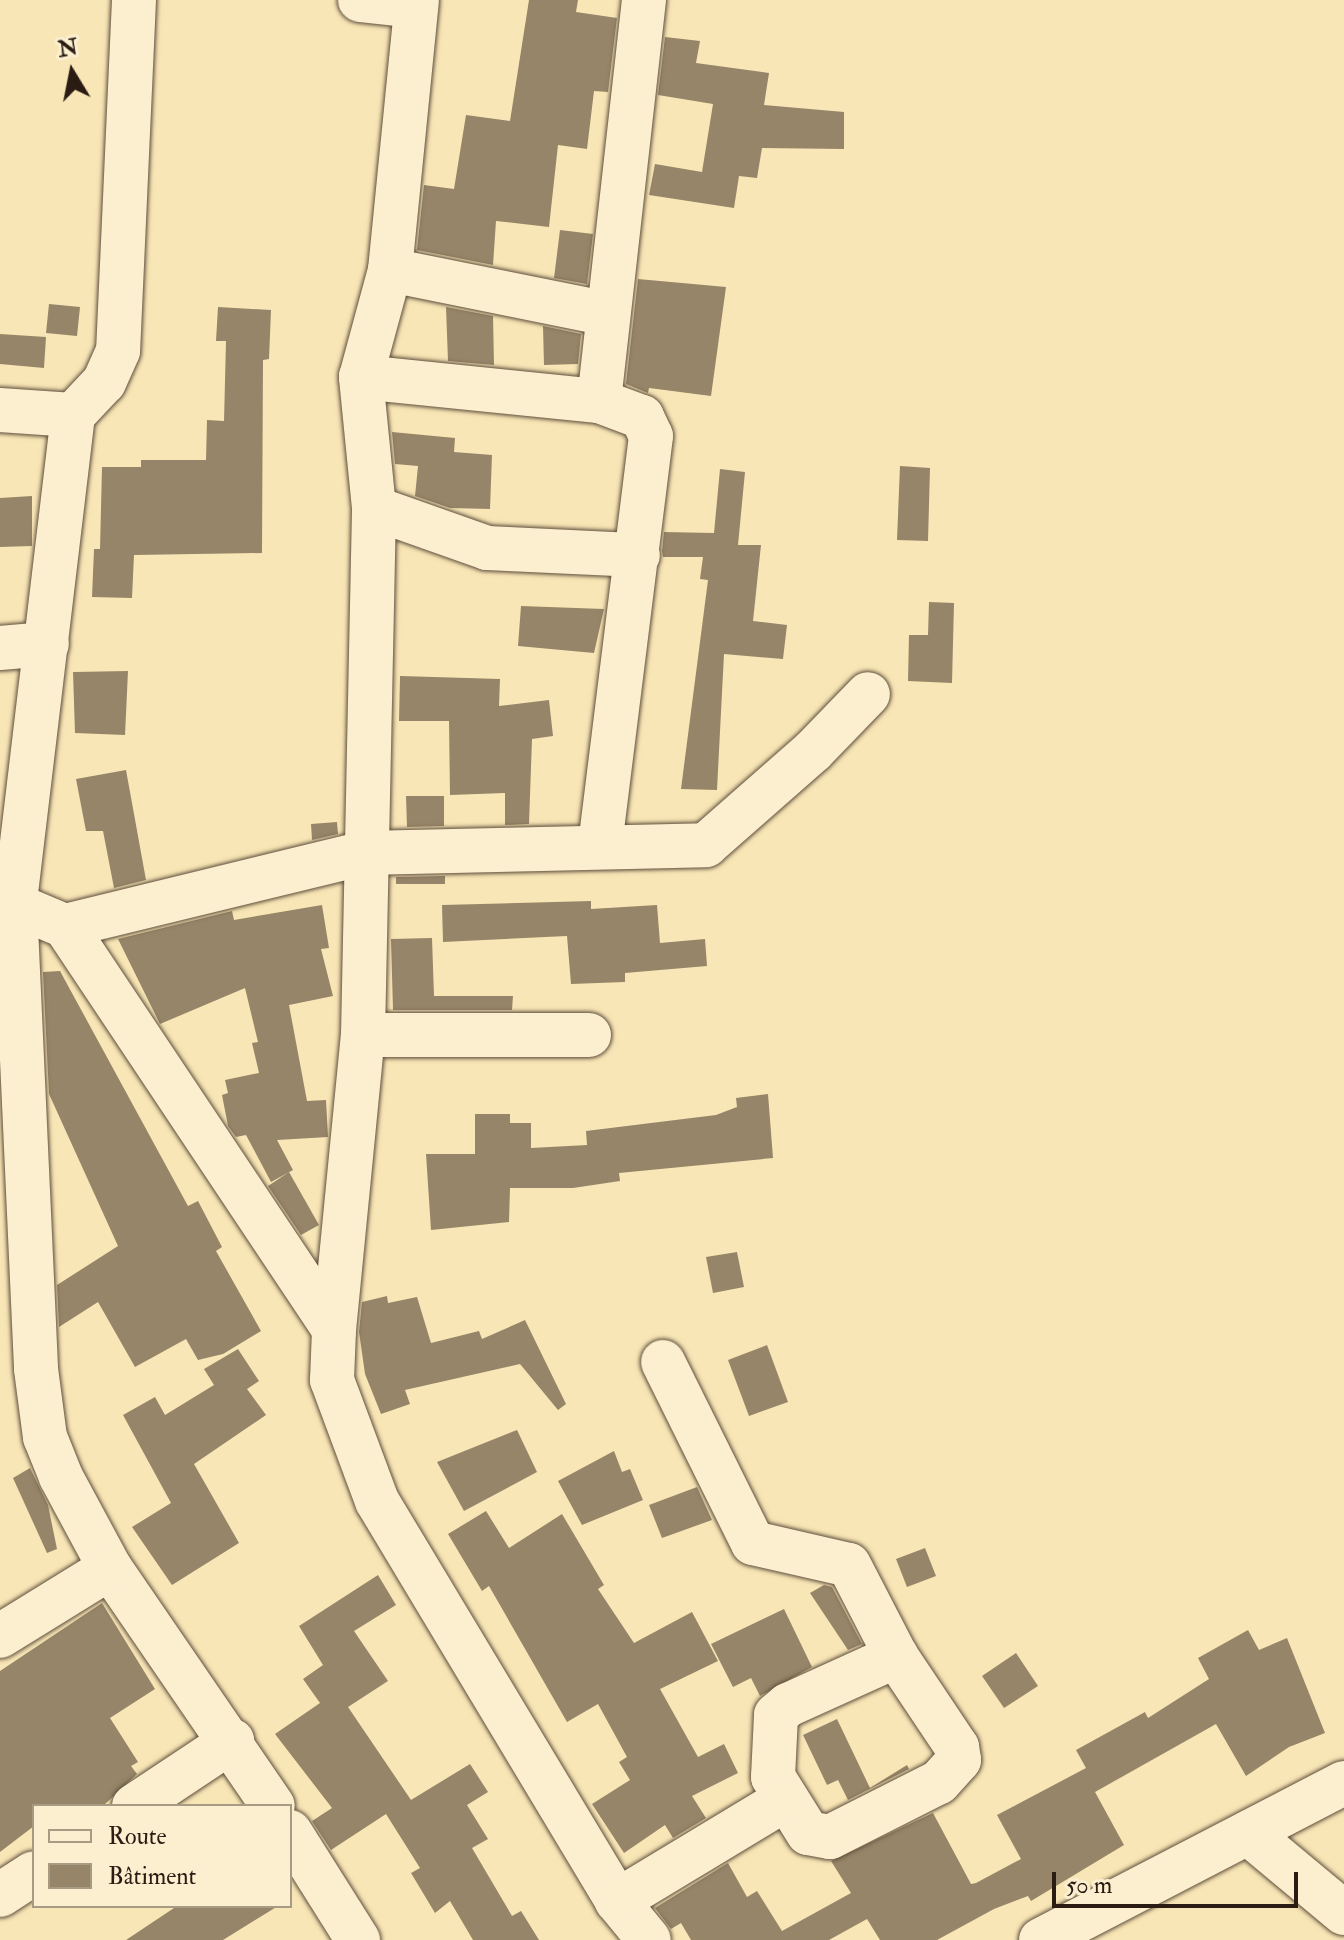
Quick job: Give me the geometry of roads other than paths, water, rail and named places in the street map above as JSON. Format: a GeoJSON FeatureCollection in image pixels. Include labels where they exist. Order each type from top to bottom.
{"type":"FeatureCollection","features":[{"type":"Feature","properties":{"kind":"street"},"geometry":{"type":"LineString","coordinates":[[134,0],[118,351],[104,382],[73,415],[8,955],[16,1228],[45,1437],[110,1568],[232,1741],[272,1804]]}},
{"type":"Feature","properties":{"kind":"street"},"geometry":{"type":"LineString","coordinates":[[360,0],[416,3],[390,270],[361,377],[374,508],[363,1035],[334,1330],[332,1380],[377,1501],[617,1901],[649,1940]]}},
{"type":"Feature","properties":{"kind":"street"},"geometry":{"type":"LineString","coordinates":[[599,401],[644,0]]}},
{"type":"Feature","properties":{"kind":"street"},"geometry":{"type":"LineString","coordinates":[[390,270],[608,314]]}},
{"type":"Feature","properties":{"kind":"street"},"geometry":{"type":"LineString","coordinates":[[361,377],[599,401],[642,417],[651,436],[600,846]]}},
{"type":"Feature","properties":{"kind":"street"},"geometry":{"type":"LineString","coordinates":[[0,410],[73,415]]}},
{"type":"Feature","properties":{"kind":"street"},"geometry":{"type":"LineString","coordinates":[[374,508],[487,548],[638,555]]}},
{"type":"Feature","properties":{"kind":"street"},"geometry":{"type":"LineString","coordinates":[[0,648],[47,644]]}},
{"type":"Feature","properties":{"kind":"street"},"geometry":{"type":"LineString","coordinates":[[65,926],[365,853],[706,845],[813,751],[868,694]]}},
{"type":"Feature","properties":{"kind":"street"},"geometry":{"type":"LineString","coordinates":[[15,905],[65,926],[334,1330]]}},
{"type":"Feature","properties":{"kind":"street"},"geometry":{"type":"LineString","coordinates":[[363,1035],[589,1035]]}},
{"type":"Feature","properties":{"kind":"street"},"geometry":{"type":"LineString","coordinates":[[663,1362],[753,1543],[849,1565],[896,1656],[957,1747],[959,1760],[939,1782],[830,1837],[808,1833],[783,1801],[773,1777],[776,1715],[788,1705],[896,1656]]}},
{"type":"Feature","properties":{"kind":"street"},"geometry":{"type":"LineString","coordinates":[[0,1636],[110,1568]]}},
{"type":"Feature","properties":{"kind":"street"},"geometry":{"type":"LineString","coordinates":[[137,1804],[232,1741]]}},
{"type":"Feature","properties":{"kind":"street"},"geometry":{"type":"LineString","coordinates":[[1041,1940],[1344,1783]]}},
{"type":"Feature","properties":{"kind":"street"},"geometry":{"type":"LineString","coordinates":[[617,1901],[783,1801]]}},
{"type":"Feature","properties":{"kind":"street"},"geometry":{"type":"LineString","coordinates":[[1248,1833],[1344,1913]]}},
{"type":"Feature","properties":{"kind":"street"},"geometry":{"type":"LineString","coordinates":[[292,1835],[358,1940]]}},
{"type":"Feature","properties":{"kind":"street"},"geometry":{"type":"LineString","coordinates":[[0,1895],[32,1874]]}}]}
